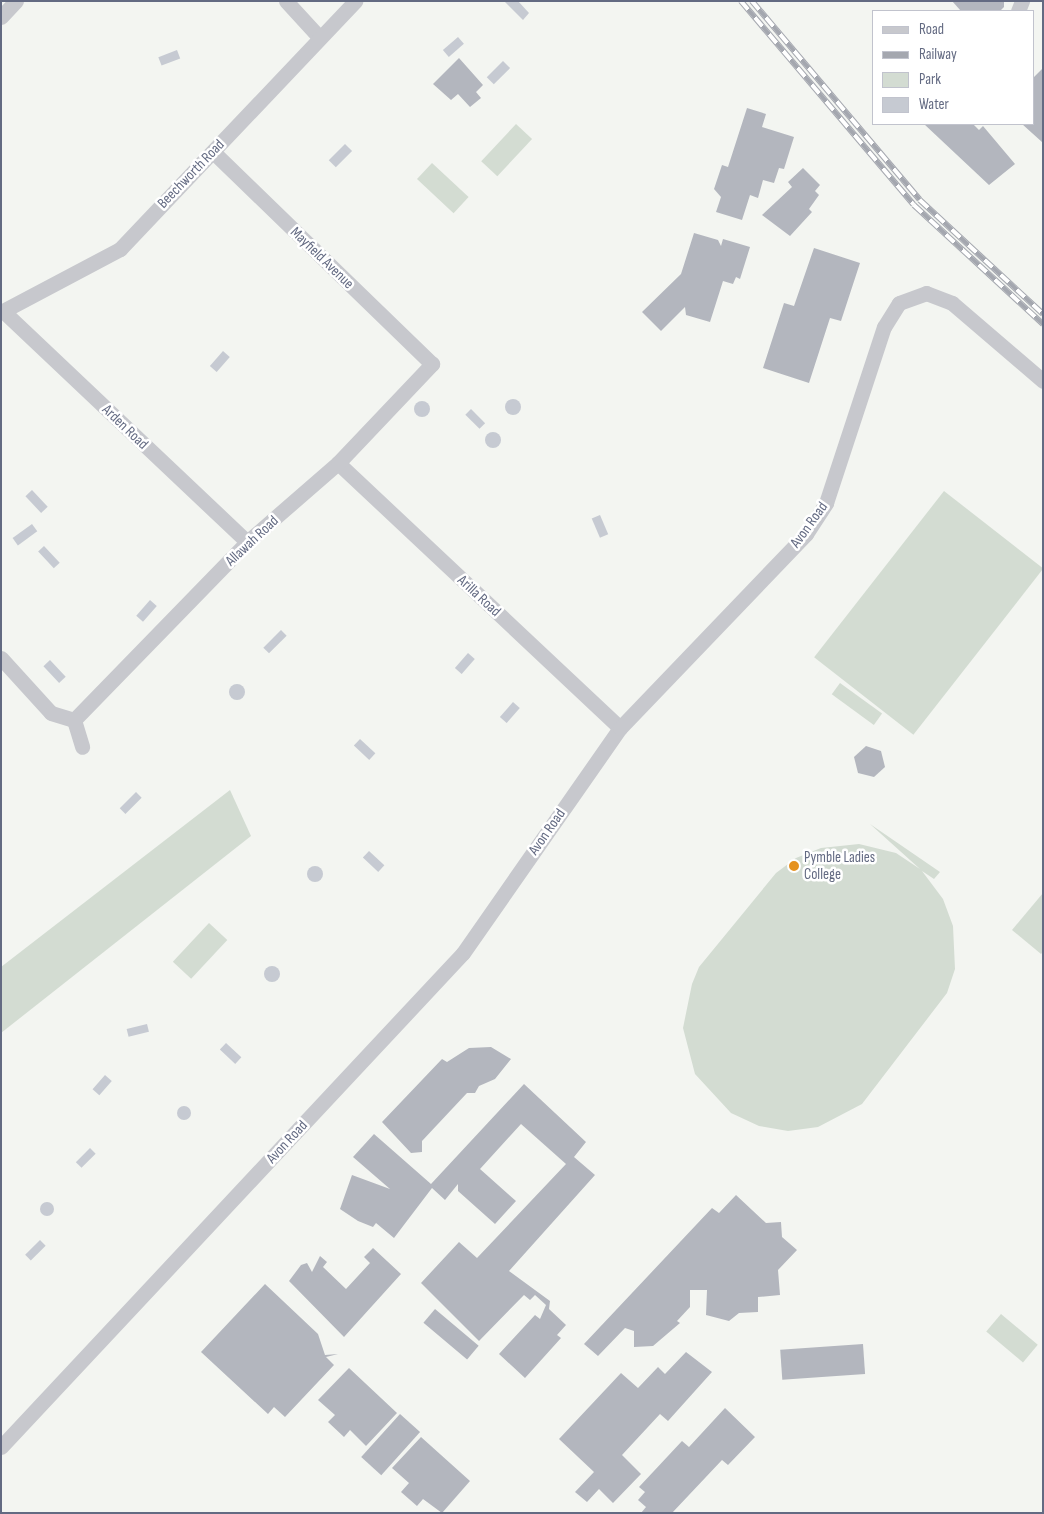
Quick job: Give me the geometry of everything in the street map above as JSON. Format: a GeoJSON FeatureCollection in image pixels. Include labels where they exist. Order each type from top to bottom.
{"type":"FeatureCollection","features":[{"type":"Feature","properties":{"kind":"street"},"geometry":{"type":"LineString","coordinates":[[1,17],[16,1]]}},
{"type":"Feature","properties":{"kind":"street"},"geometry":{"type":"LineString","coordinates":[[286,1],[320,38]]}},
{"type":"Feature","properties":{"kind":"street","name":"Beechworth Road"},"geometry":{"type":"LineString","coordinates":[[2,311],[120,249],[355,1]]}},
{"type":"Feature","properties":{"kind":"street","name":"Mayfield Avenue"},"geometry":{"type":"LineString","coordinates":[[213,152],[432,364]]}},
{"type":"Feature","properties":{"kind":"street","name":"Avon Road"},"geometry":{"type":"LineString","coordinates":[[1,1447],[462,953],[620,728],[806,534],[826,503],[884,327],[899,303],[926,293],[952,303],[1043,381]]}},
{"type":"Feature","properties":{"kind":"street","name":"Arden Road"},"geometry":{"type":"LineString","coordinates":[[2,311],[247,542]]}},
{"type":"Feature","properties":{"kind":"street","name":"Allawah Road"},"geometry":{"type":"LineString","coordinates":[[74,720],[247,542],[338,463],[432,364]]}},
{"type":"Feature","properties":{"kind":"street","name":"Arilla Road"},"geometry":{"type":"LineString","coordinates":[[338,463],[620,728]]}},
{"type":"Feature","properties":{"kind":"street"},"geometry":{"type":"LineString","coordinates":[[1,658],[51,713],[74,720],[82,747]]}},
{"type":"Feature","properties":{"kind":"green space"},"geometry":{"type":"Polygon","coordinates":[[[516,124],[532,139],[497,176],[481,161],[516,124]]]}},
{"type":"Feature","properties":{"kind":"green space"},"geometry":{"type":"Polygon","coordinates":[[[432,163],[469,197],[454,213],[417,179],[432,163]]]}},
{"type":"Feature","properties":{"kind":"green space"},"geometry":{"type":"Polygon","coordinates":[[[944,491],[1043,569],[913,735],[814,657],[944,491]]]}},
{"type":"Feature","properties":{"kind":"green space"},"geometry":{"type":"Polygon","coordinates":[[[840,683],[882,714],[874,725],[832,694],[840,683]]]}},
{"type":"Feature","properties":{"kind":"green space"},"geometry":{"type":"Polygon","coordinates":[[[230,790],[251,836],[1,1033],[1,967],[230,790]]]}},
{"type":"Feature","properties":{"kind":"green space"},"geometry":{"type":"Polygon","coordinates":[[[870,824],[940,872],[934,879],[922,871],[943,899],[953,926],[955,969],[947,993],[862,1104],[818,1127],[788,1131],[759,1126],[731,1113],[695,1074],[683,1028],[692,984],[699,967],[776,873],[796,858],[821,848],[859,844],[896,853],[920,869],[870,824]]]}},
{"type":"Feature","properties":{"kind":"green space"},"geometry":{"type":"Polygon","coordinates":[[[1043,893],[1043,952],[1041,954],[1012,930],[1043,893]]]}},
{"type":"Feature","properties":{"kind":"green space"},"geometry":{"type":"Polygon","coordinates":[[[209,923],[227,940],[191,979],[173,962],[209,923]]]}},
{"type":"Feature","properties":{"kind":"green space"},"geometry":{"type":"Polygon","coordinates":[[[1001,1314],[1038,1345],[1023,1362],[986,1332],[1001,1314]]]}},
{"type":"Feature","properties":{"kind":"water"},"geometry":{"type":"Polygon","coordinates":[[[518,1],[529,13],[523,20],[505,2],[518,1]]]}},
{"type":"Feature","properties":{"kind":"water"},"geometry":{"type":"Polygon","coordinates":[[[458,37],[464,44],[449,57],[443,50],[458,37]]]}},
{"type":"Feature","properties":{"kind":"water"},"geometry":{"type":"Polygon","coordinates":[[[177,50],[180,58],[162,66],[158,57],[177,50]]]}},
{"type":"Feature","properties":{"kind":"water"},"geometry":{"type":"Polygon","coordinates":[[[503,61],[510,68],[494,84],[487,77],[503,61]]]}},
{"type":"Feature","properties":{"kind":"water"},"geometry":{"type":"Polygon","coordinates":[[[345,144],[352,151],[336,167],[329,160],[345,144]]]}},
{"type":"Feature","properties":{"kind":"water"},"geometry":{"type":"Polygon","coordinates":[[[223,351],[230,357],[217,372],[210,366],[223,351]]]}},
{"type":"Feature","properties":{"kind":"water"},"geometry":{"type":"Polygon","coordinates":[[[513,399],[521,407],[513,415],[505,407],[513,399]]]}},
{"type":"Feature","properties":{"kind":"water"},"geometry":{"type":"Polygon","coordinates":[[[422,401],[430,409],[422,417],[414,409],[422,401]]]}},
{"type":"Feature","properties":{"kind":"water"},"geometry":{"type":"Polygon","coordinates":[[[471,409],[485,423],[479,429],[465,415],[471,409]]]}},
{"type":"Feature","properties":{"kind":"water"},"geometry":{"type":"Polygon","coordinates":[[[493,432],[501,440],[493,448],[485,440],[493,432]]]}},
{"type":"Feature","properties":{"kind":"water"},"geometry":{"type":"Polygon","coordinates":[[[32,490],[48,507],[41,513],[25,496],[32,490]]]}},
{"type":"Feature","properties":{"kind":"water"},"geometry":{"type":"Polygon","coordinates":[[[600,515],[608,534],[600,538],[592,519],[600,515]]]}},
{"type":"Feature","properties":{"kind":"water"},"geometry":{"type":"Polygon","coordinates":[[[32,524],[37,531],[18,545],[13,538],[32,524]]]}},
{"type":"Feature","properties":{"kind":"water"},"geometry":{"type":"Polygon","coordinates":[[[44,546],[60,563],[54,568],[38,551],[44,546]]]}},
{"type":"Feature","properties":{"kind":"water"},"geometry":{"type":"Polygon","coordinates":[[[150,600],[157,606],[143,622],[136,616],[150,600]]]}},
{"type":"Feature","properties":{"kind":"water"},"geometry":{"type":"Polygon","coordinates":[[[281,630],[287,636],[269,653],[263,648],[281,630]]]}},
{"type":"Feature","properties":{"kind":"water"},"geometry":{"type":"Polygon","coordinates":[[[468,653],[475,659],[462,674],[455,668],[468,653]]]}},
{"type":"Feature","properties":{"kind":"water"},"geometry":{"type":"Polygon","coordinates":[[[50,660],[66,677],[59,683],[43,666],[50,660]]]}},
{"type":"Feature","properties":{"kind":"water"},"geometry":{"type":"Polygon","coordinates":[[[237,684],[245,692],[237,700],[229,692],[237,684]]]}},
{"type":"Feature","properties":{"kind":"water"},"geometry":{"type":"Polygon","coordinates":[[[513,702],[520,708],[507,723],[500,717],[513,702]]]}},
{"type":"Feature","properties":{"kind":"water"},"geometry":{"type":"Polygon","coordinates":[[[360,739],[375,753],[369,760],[354,746],[360,739]]]}},
{"type":"Feature","properties":{"kind":"water"},"geometry":{"type":"Polygon","coordinates":[[[136,792],[142,798],[125,814],[120,808],[136,792]]]}},
{"type":"Feature","properties":{"kind":"water"},"geometry":{"type":"Polygon","coordinates":[[[369,851],[384,865],[378,872],[363,858],[369,851]]]}},
{"type":"Feature","properties":{"kind":"water"},"geometry":{"type":"Polygon","coordinates":[[[315,866],[323,874],[315,882],[307,874],[315,866]]]}},
{"type":"Feature","properties":{"kind":"water"},"geometry":{"type":"Polygon","coordinates":[[[272,966],[280,974],[272,982],[264,974],[272,966]]]}},
{"type":"Feature","properties":{"kind":"water"},"geometry":{"type":"Polygon","coordinates":[[[147,1024],[149,1032],[129,1037],[127,1029],[147,1024]]]}},
{"type":"Feature","properties":{"kind":"water"},"geometry":{"type":"Polygon","coordinates":[[[226,1043],[241,1057],[235,1064],[220,1050],[226,1043]]]}},
{"type":"Feature","properties":{"kind":"water"},"geometry":{"type":"Polygon","coordinates":[[[105,1075],[112,1081],[99,1095],[93,1089],[105,1075]]]}},
{"type":"Feature","properties":{"kind":"water"},"geometry":{"type":"Polygon","coordinates":[[[181,1106],[187,1106],[191,1113],[187,1120],[181,1120],[177,1116],[177,1110],[181,1106]]]}},
{"type":"Feature","properties":{"kind":"water"},"geometry":{"type":"Polygon","coordinates":[[[90,1148],[96,1154],[82,1168],[76,1162],[90,1148]]]}},
{"type":"Feature","properties":{"kind":"water"},"geometry":{"type":"Polygon","coordinates":[[[44,1202],[50,1202],[54,1209],[50,1216],[44,1216],[40,1212],[40,1206],[44,1202]]]}},
{"type":"Feature","properties":{"kind":"water"},"geometry":{"type":"Polygon","coordinates":[[[40,1240],[46,1246],[31,1261],[25,1255],[40,1240]]]}},
{"type":"Feature","properties":{"kind":"building"},"geometry":{"type":"Polygon","coordinates":[[[952,1],[1004,1],[1004,7],[1001,10],[960,10],[952,1]]]}},
{"type":"Feature","properties":{"kind":"building"},"geometry":{"type":"Polygon","coordinates":[[[459,58],[483,85],[476,92],[481,98],[470,107],[458,94],[451,100],[433,84],[459,58]]]}},
{"type":"Feature","properties":{"kind":"building"},"geometry":{"type":"Polygon","coordinates":[[[1043,68],[1042,142],[1023,125],[1034,125],[1034,77],[1043,68]]]}},
{"type":"Feature","properties":{"kind":"building"},"geometry":{"type":"Polygon","coordinates":[[[747,108],[766,114],[762,127],[794,137],[784,169],[779,168],[774,183],[763,180],[758,198],[750,195],[742,220],[716,212],[721,197],[714,189],[722,165],[728,167],[747,108]]]}},
{"type":"Feature","properties":{"kind":"building"},"geometry":{"type":"Polygon","coordinates":[[[925,125],[974,125],[979,130],[983,126],[1015,164],[989,185],[925,125]]]}},
{"type":"Feature","properties":{"kind":"building"},"geometry":{"type":"Polygon","coordinates":[[[803,168],[820,185],[815,191],[819,195],[809,209],[812,212],[790,236],[762,215],[792,187],[788,182],[803,168]]]}},
{"type":"Feature","properties":{"kind":"building"},"geometry":{"type":"Polygon","coordinates":[[[694,233],[718,240],[721,246],[723,239],[750,247],[740,279],[736,277],[733,284],[723,281],[710,322],[686,315],[685,307],[661,331],[642,312],[681,274],[694,233]]]}},
{"type":"Feature","properties":{"kind":"building"},"geometry":{"type":"Polygon","coordinates":[[[814,248],[860,263],[841,321],[830,318],[809,383],[763,368],[784,303],[794,306],[814,248]]]}},
{"type":"Feature","properties":{"kind":"building"},"geometry":{"type":"Polygon","coordinates":[[[866,746],[881,751],[885,767],[874,777],[858,773],[854,757],[866,746]]]}},
{"type":"Feature","properties":{"kind":"building"},"geometry":{"type":"Polygon","coordinates":[[[491,1047],[511,1059],[495,1079],[479,1086],[475,1093],[467,1093],[422,1141],[422,1152],[411,1153],[382,1122],[442,1059],[447,1062],[469,1048],[491,1047]]]}},
{"type":"Feature","properties":{"kind":"building"},"geometry":{"type":"Polygon","coordinates":[[[524,1084],[586,1142],[574,1157],[595,1175],[509,1271],[550,1301],[549,1309],[566,1325],[557,1335],[561,1338],[525,1378],[499,1354],[535,1315],[540,1319],[546,1305],[535,1295],[530,1300],[524,1295],[479,1341],[421,1283],[459,1242],[477,1258],[566,1164],[521,1124],[480,1169],[516,1201],[495,1224],[458,1191],[458,1184],[445,1200],[432,1188],[394,1238],[376,1223],[373,1227],[358,1221],[340,1209],[352,1175],[390,1189],[353,1157],[374,1134],[431,1184],[524,1084]]]}},
{"type":"Feature","properties":{"kind":"building"},"geometry":{"type":"Polygon","coordinates":[[[736,1195],[766,1223],[781,1222],[782,1237],[797,1250],[778,1270],[780,1295],[758,1297],[758,1312],[739,1313],[729,1321],[706,1315],[707,1290],[690,1290],[690,1307],[677,1321],[680,1323],[653,1346],[634,1347],[634,1331],[625,1328],[598,1356],[584,1344],[712,1208],[719,1213],[736,1195]]]}},
{"type":"Feature","properties":{"kind":"building"},"geometry":{"type":"Polygon","coordinates":[[[373,1248],[401,1274],[344,1337],[289,1281],[301,1265],[307,1263],[312,1272],[320,1256],[327,1262],[323,1267],[346,1289],[370,1263],[364,1257],[373,1248]]]}},
{"type":"Feature","properties":{"kind":"building"},"geometry":{"type":"Polygon","coordinates":[[[265,1284],[318,1334],[325,1355],[338,1354],[326,1357],[334,1365],[285,1417],[274,1407],[268,1414],[201,1352],[265,1284]]]}},
{"type":"Feature","properties":{"kind":"building"},"geometry":{"type":"Polygon","coordinates":[[[435,1309],[479,1346],[467,1359],[423,1323],[435,1309]]]}},
{"type":"Feature","properties":{"kind":"building"},"geometry":{"type":"Polygon","coordinates":[[[863,1344],[865,1374],[782,1380],[780,1350],[863,1344]]]}},
{"type":"Feature","properties":{"kind":"building"},"geometry":{"type":"Polygon","coordinates":[[[686,1352],[712,1372],[668,1421],[660,1414],[622,1455],[641,1474],[613,1503],[599,1489],[587,1502],[575,1492],[594,1472],[559,1439],[621,1373],[638,1388],[658,1367],[665,1374],[686,1352]]]}},
{"type":"Feature","properties":{"kind":"building"},"geometry":{"type":"Polygon","coordinates":[[[349,1368],[397,1413],[366,1446],[350,1430],[344,1437],[328,1422],[335,1415],[318,1400],[349,1368]]]}},
{"type":"Feature","properties":{"kind":"building"},"geometry":{"type":"Polygon","coordinates":[[[725,1408],[755,1437],[728,1465],[722,1460],[672,1513],[641,1513],[646,1507],[638,1500],[645,1492],[639,1487],[682,1441],[689,1447],[725,1408]]]}},
{"type":"Feature","properties":{"kind":"building"},"geometry":{"type":"Polygon","coordinates":[[[400,1414],[420,1432],[381,1475],[361,1457],[400,1414]]]}},
{"type":"Feature","properties":{"kind":"building"},"geometry":{"type":"Polygon","coordinates":[[[421,1437],[470,1481],[442,1513],[423,1499],[417,1506],[401,1492],[409,1483],[392,1468],[421,1437]]]}},
{"type":"Feature","properties":{"kind":"railway"},"geometry":{"type":"LineString","coordinates":[[741,1],[914,205],[1043,324]]}},
{"type":"Feature","properties":{"kind":"railway"},"geometry":{"type":"LineString","coordinates":[[752,1],[920,200],[1043,314]]}},
{"type":"Feature","properties":{"kind":"place","name":"Pymble Ladies College"},"geometry":{"type":"Point","coordinates":[794,866]}}]}
